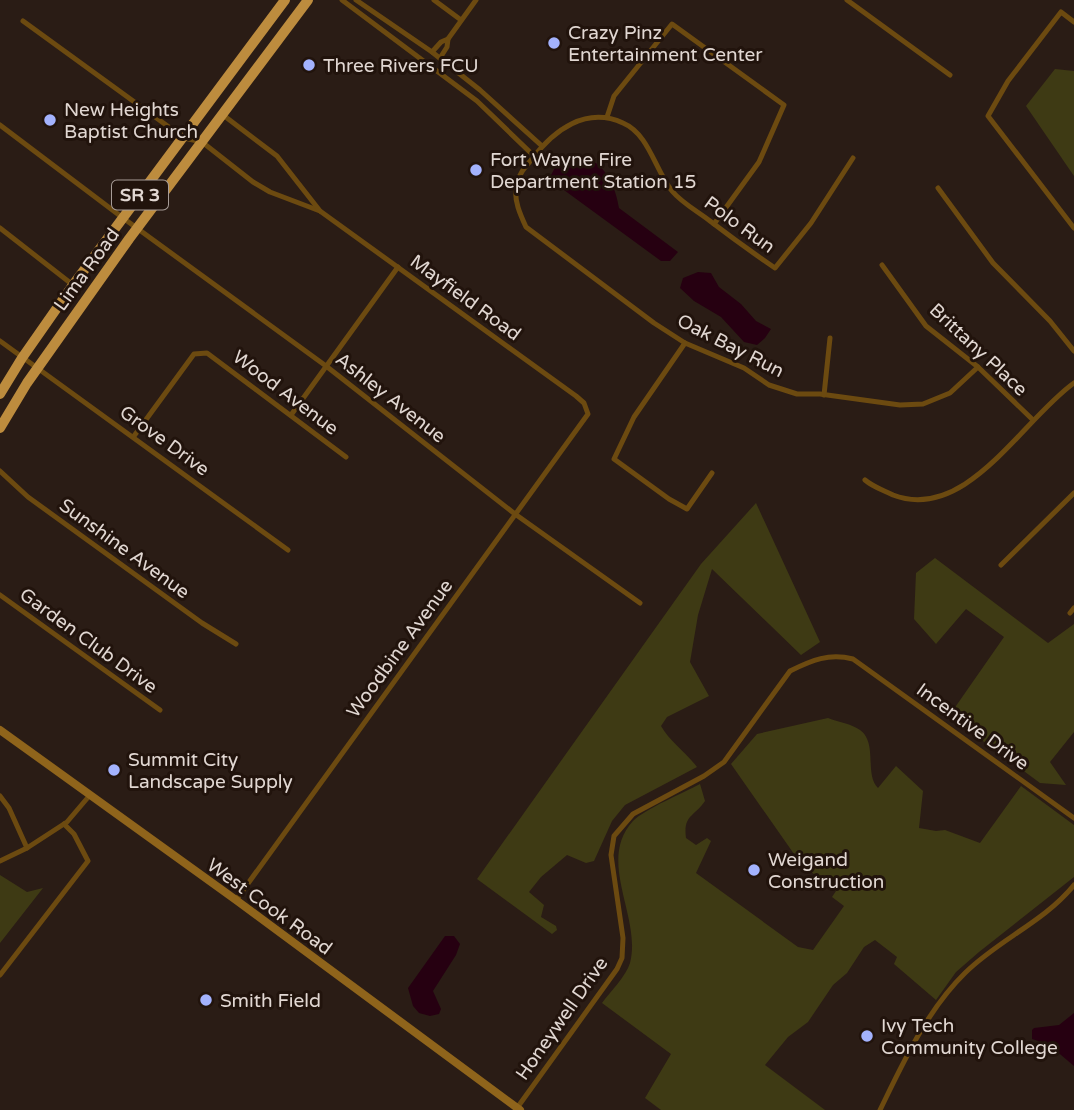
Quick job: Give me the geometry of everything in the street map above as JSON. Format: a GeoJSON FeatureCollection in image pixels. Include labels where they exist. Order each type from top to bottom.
{"type":"FeatureCollection","features":[{"type":"Feature","properties":{"kind":"highway","name":"Lima Road"},"geometry":{"type":"LineString","coordinates":[[0,394],[73,285],[285,0]]}},
{"type":"Feature","properties":{"kind":"highway","name":"Lima Road"},"geometry":{"type":"LineString","coordinates":[[0,428],[38,367],[137,228],[308,0]]}},
{"type":"Feature","properties":{"kind":"main road","name":"West Cook Road"},"geometry":{"type":"LineString","coordinates":[[0,730],[236,900],[518,1109]]}},
{"type":"Feature","properties":{"kind":"street"},"geometry":{"type":"LineString","coordinates":[[342,0],[477,101],[534,156],[559,130],[585,118],[607,117],[614,96],[672,23],[784,105],[759,162],[714,224]]}},
{"type":"Feature","properties":{"kind":"street"},"geometry":{"type":"LineString","coordinates":[[356,0],[440,58],[542,146]]}},
{"type":"Feature","properties":{"kind":"street"},"geometry":{"type":"LineString","coordinates":[[434,0],[461,20]]}},
{"type":"Feature","properties":{"kind":"street"},"geometry":{"type":"LineString","coordinates":[[440,58],[447,47],[448,39],[476,0]]}},
{"type":"Feature","properties":{"kind":"street"},"geometry":{"type":"LineString","coordinates":[[847,0],[950,75]]}},
{"type":"Feature","properties":{"kind":"street"},"geometry":{"type":"LineString","coordinates":[[1074,22],[1061,12],[1008,81],[988,116],[1074,228]]}},
{"type":"Feature","properties":{"kind":"street"},"geometry":{"type":"LineString","coordinates":[[23,21],[184,138],[202,142],[253,183],[320,211]]}},
{"type":"Feature","properties":{"kind":"street"},"geometry":{"type":"LineString","coordinates":[[432,52],[448,39]]}},
{"type":"Feature","properties":{"kind":"street"},"geometry":{"type":"LineString","coordinates":[[498,122],[506,113]]}},
{"type":"Feature","properties":{"kind":"street"},"geometry":{"type":"LineString","coordinates":[[222,114],[277,156],[320,211]]}},
{"type":"Feature","properties":{"kind":"street","name":"Polo Run"},"geometry":{"type":"LineString","coordinates":[[607,117],[626,124],[641,136],[674,193],[775,268],[811,223],[853,158]]}},
{"type":"Feature","properties":{"kind":"street","name":"Ashley Avenue"},"geometry":{"type":"LineString","coordinates":[[0,125],[122,218],[326,366],[515,514],[640,603]]}},
{"type":"Feature","properties":{"kind":"street","name":"Oak Bay Run"},"geometry":{"type":"LineString","coordinates":[[534,156],[518,178],[516,189],[518,210],[526,227],[654,323],[685,343],[744,368],[769,385],[797,394],[900,405],[923,404],[950,393],[978,367]]}},
{"type":"Feature","properties":{"kind":"street"},"geometry":{"type":"LineString","coordinates":[[938,188],[992,263],[1050,321],[1074,351]]}},
{"type":"Feature","properties":{"kind":"street","name":"Mayfield Road"},"geometry":{"type":"LineString","coordinates":[[320,211],[576,396],[584,404],[588,414]]}},
{"type":"Feature","properties":{"kind":"street"},"geometry":{"type":"LineString","coordinates":[[0,228],[73,285]]}},
{"type":"Feature","properties":{"kind":"street","name":"Brittany Place"},"geometry":{"type":"LineString","coordinates":[[882,265],[926,326],[978,367],[1033,420]]}},
{"type":"Feature","properties":{"kind":"street"},"geometry":{"type":"LineString","coordinates":[[290,415],[398,267]]}},
{"type":"Feature","properties":{"kind":"street"},"geometry":{"type":"LineString","coordinates":[[824,395],[830,338]]}},
{"type":"Feature","properties":{"kind":"street","name":"Grove Drive"},"geometry":{"type":"LineString","coordinates":[[0,341],[288,550]]}},
{"type":"Feature","properties":{"kind":"street"},"geometry":{"type":"LineString","coordinates":[[685,343],[634,417],[614,459],[687,509],[712,473]]}},
{"type":"Feature","properties":{"kind":"street","name":"Wood Avenue"},"geometry":{"type":"LineString","coordinates":[[134,436],[194,354],[207,353],[346,457]]}},
{"type":"Feature","properties":{"kind":"street"},"geometry":{"type":"LineString","coordinates":[[864,480],[905,499],[933,500],[959,489],[982,471],[1074,383]]}},
{"type":"Feature","properties":{"kind":"street","name":"Woodbine Avenue"},"geometry":{"type":"LineString","coordinates":[[236,900],[588,414]]}},
{"type":"Feature","properties":{"kind":"street","name":"Sunshine Avenue"},"geometry":{"type":"LineString","coordinates":[[0,471],[28,497],[202,623],[236,644]]}},
{"type":"Feature","properties":{"kind":"street"},"geometry":{"type":"LineString","coordinates":[[1001,565],[1074,493]]}},
{"type":"Feature","properties":{"kind":"street","name":"Garden Club Drive"},"geometry":{"type":"LineString","coordinates":[[0,595],[160,710]]}},
{"type":"Feature","properties":{"kind":"street","name":"Honeywell Drive"},"geometry":{"type":"LineString","coordinates":[[518,1109],[617,969],[622,958],[623,938],[611,855],[614,836],[622,825],[633,814],[704,776],[724,762],[790,671],[820,658],[840,656],[853,659]]}},
{"type":"Feature","properties":{"kind":"street","name":"Incentive Drive"},"geometry":{"type":"LineString","coordinates":[[853,659],[1074,818]]}},
{"type":"Feature","properties":{"kind":"street"},"geometry":{"type":"LineString","coordinates":[[0,861],[27,848],[64,824],[90,795]]}},
{"type":"Feature","properties":{"kind":"street"},"geometry":{"type":"LineString","coordinates":[[0,796],[9,808],[27,848]]}},
{"type":"Feature","properties":{"kind":"street"},"geometry":{"type":"LineString","coordinates":[[0,975],[88,861],[82,846],[64,824]]}},
{"type":"Feature","properties":{"kind":"street"},"geometry":{"type":"LineString","coordinates":[[880,1110],[915,1041],[964,974],[1045,913],[1074,886]]}},
{"type":"Feature","properties":{"kind":"shaded area"},"geometry":{"type":"Polygon","coordinates":[[[1055,69],[1074,71],[1074,176],[1026,106],[1055,69]]]}},
{"type":"Feature","properties":{"kind":"shaded area"},"geometry":{"type":"Polygon","coordinates":[[[570,156],[585,157],[605,172],[616,193],[619,208],[678,252],[670,261],[661,261],[553,182],[551,175],[557,164],[570,156]]]}},
{"type":"Feature","properties":{"kind":"shaded area"},"geometry":{"type":"Polygon","coordinates":[[[698,272],[711,273],[719,287],[741,304],[756,321],[771,329],[765,338],[757,345],[744,342],[721,317],[694,301],[680,288],[683,278],[698,272]]]}},
{"type":"Feature","properties":{"kind":"shaded area"},"geometry":{"type":"Polygon","coordinates":[[[756,503],[820,642],[801,655],[712,569],[698,615],[690,662],[709,696],[667,717],[661,726],[697,767],[625,805],[612,821],[594,861],[586,863],[567,855],[541,877],[529,892],[544,905],[541,917],[556,926],[557,930],[552,934],[477,879],[701,564],[756,503]]]}},
{"type":"Feature","properties":{"kind":"shaded area"},"geometry":{"type":"Polygon","coordinates":[[[935,558],[1048,643],[1074,624],[1074,732],[1050,762],[1066,785],[1040,783],[949,716],[1004,637],[966,609],[936,644],[914,619],[916,573],[935,558]]]}},
{"type":"Feature","properties":{"kind":"shaded area"},"geometry":{"type":"Polygon","coordinates":[[[828,718],[853,726],[865,736],[870,750],[872,775],[878,788],[896,766],[923,791],[919,828],[945,830],[980,843],[1021,786],[1074,825],[1074,877],[956,972],[936,1000],[894,964],[897,957],[875,940],[864,947],[847,973],[833,985],[808,1022],[788,1037],[765,1065],[825,1110],[661,1110],[645,1098],[671,1054],[602,1003],[630,963],[630,927],[619,871],[623,837],[639,816],[700,784],[705,801],[688,820],[686,838],[696,845],[707,838],[711,841],[696,873],[798,947],[813,950],[844,906],[832,897],[836,891],[801,864],[731,764],[757,734],[828,718]]]}},
{"type":"Feature","properties":{"kind":"shaded area"},"geometry":{"type":"Polygon","coordinates":[[[0,875],[27,892],[43,888],[0,943],[0,875]]]}},
{"type":"Feature","properties":{"kind":"shaded area"},"geometry":{"type":"Polygon","coordinates":[[[445,936],[454,936],[460,944],[433,991],[441,1009],[439,1014],[430,1016],[419,1013],[413,1006],[408,988],[445,936]]]}},
{"type":"Feature","properties":{"kind":"shaded area"},"geometry":{"type":"Polygon","coordinates":[[[1074,1013],[1074,1066],[1048,1044],[1032,1039],[1032,1030],[1059,1025],[1074,1013]]]}},
{"type":"Feature","properties":{"kind":"place","name":"Crazy Pinz Entertainment Center"},"geometry":{"type":"Point","coordinates":[554,43]}},
{"type":"Feature","properties":{"kind":"place","name":"Three Rivers FCU"},"geometry":{"type":"Point","coordinates":[309,65]}},
{"type":"Feature","properties":{"kind":"place","name":"New Heights Baptist Church"},"geometry":{"type":"Point","coordinates":[50,120]}},
{"type":"Feature","properties":{"kind":"place","name":"Fort Wayne Fire Department Station 15"},"geometry":{"type":"Point","coordinates":[476,170]}},
{"type":"Feature","properties":{"kind":"place","name":"Summit City Landscape Supply"},"geometry":{"type":"Point","coordinates":[114,770]}},
{"type":"Feature","properties":{"kind":"place","name":"Weigand Construction"},"geometry":{"type":"Point","coordinates":[754,870]}},
{"type":"Feature","properties":{"kind":"place","name":"Smith Field"},"geometry":{"type":"Point","coordinates":[206,1000]}},
{"type":"Feature","properties":{"kind":"place","name":"Ivy Tech Community College"},"geometry":{"type":"Point","coordinates":[867,1036]}}]}
